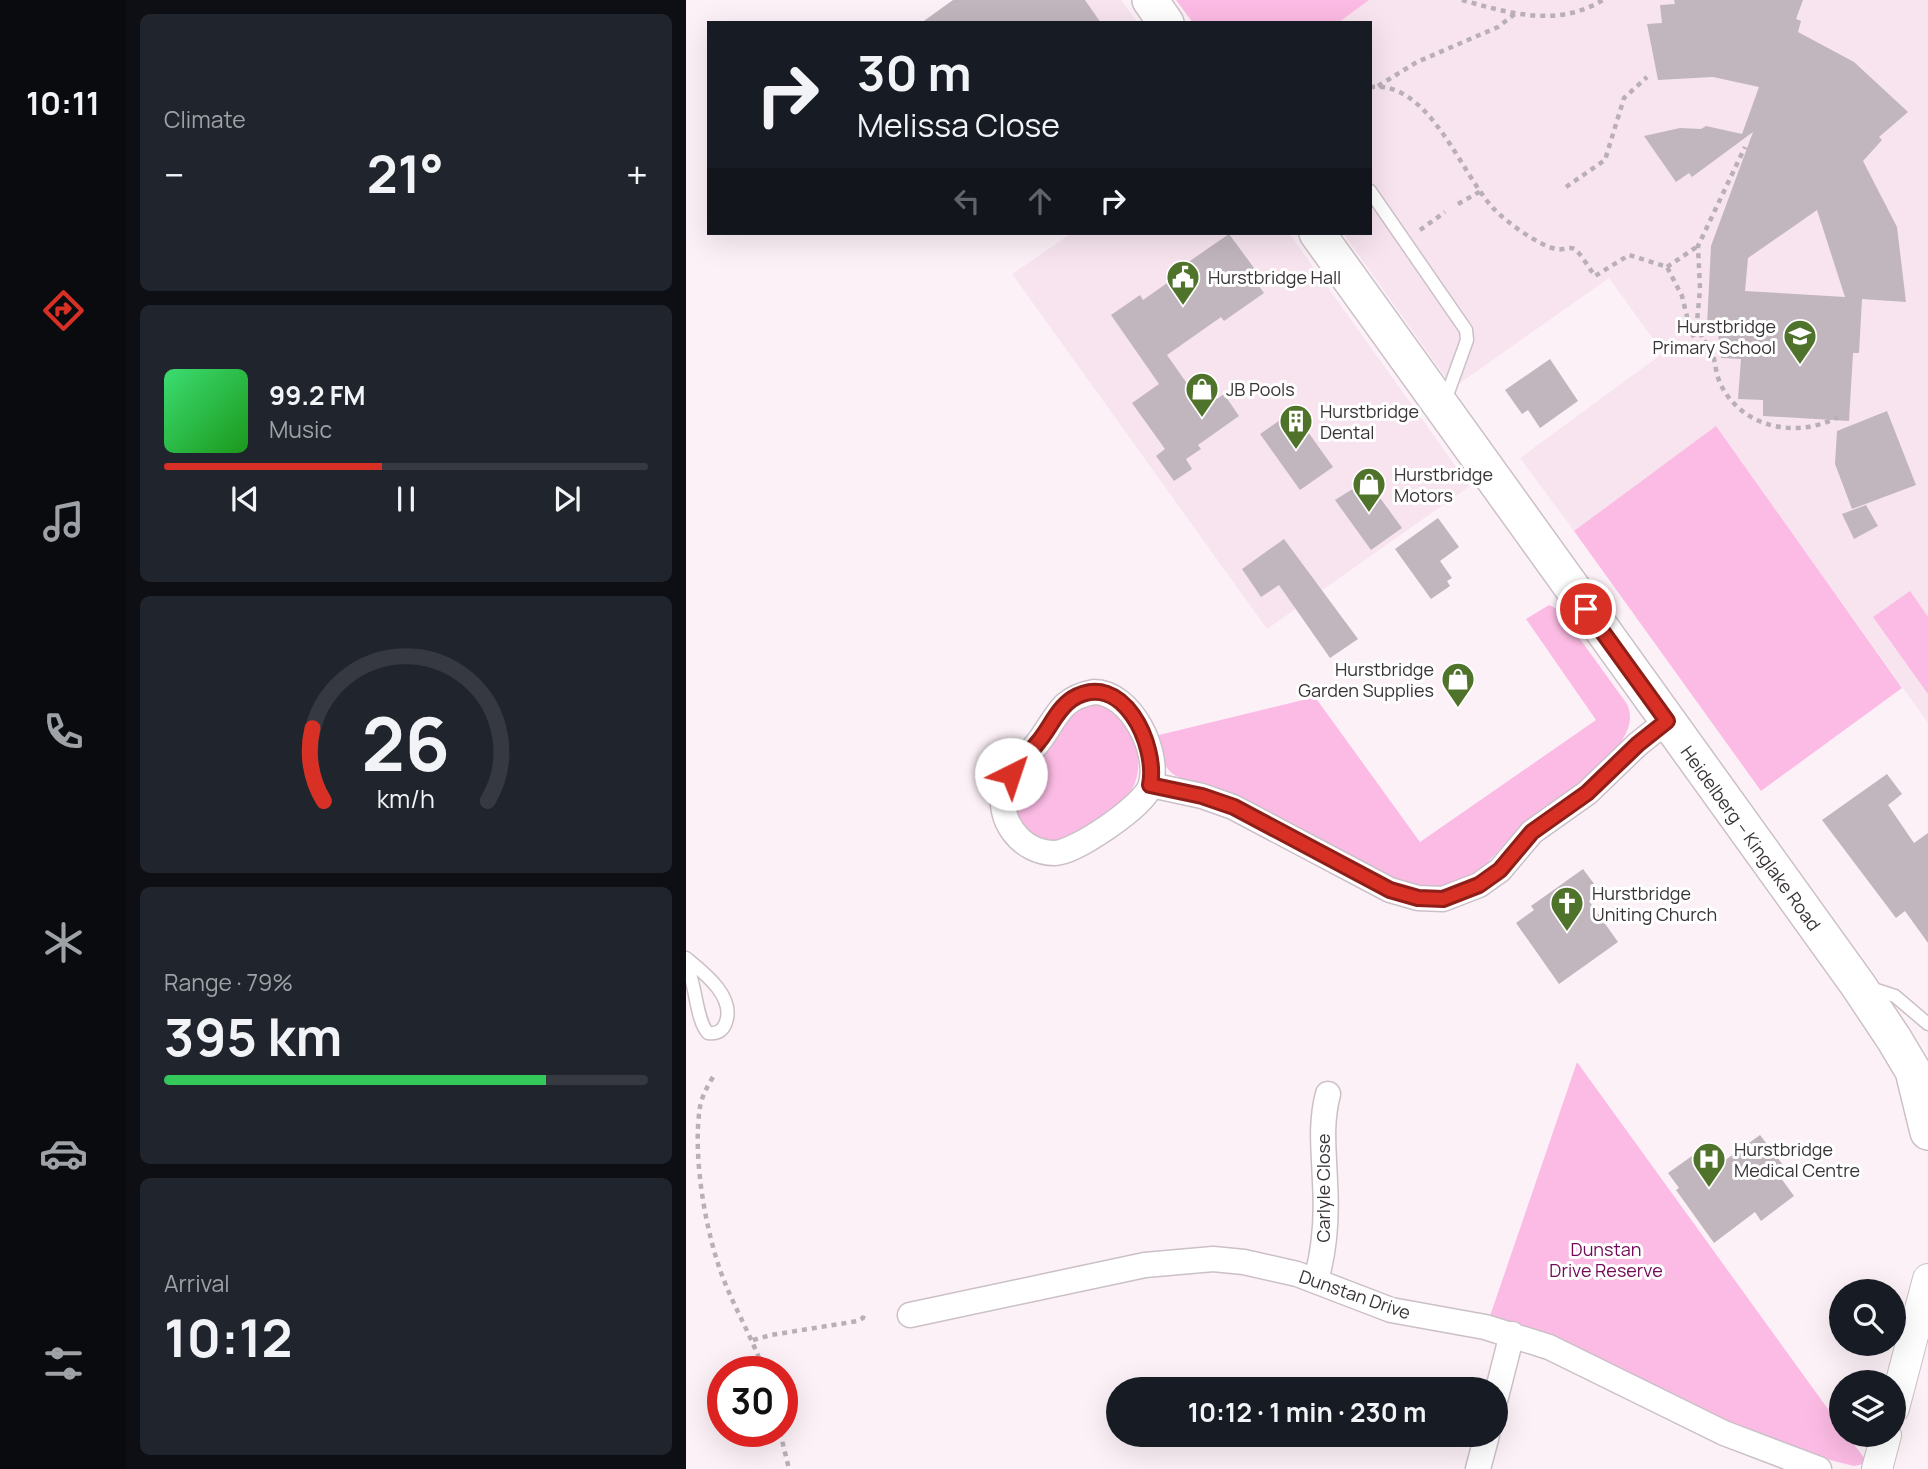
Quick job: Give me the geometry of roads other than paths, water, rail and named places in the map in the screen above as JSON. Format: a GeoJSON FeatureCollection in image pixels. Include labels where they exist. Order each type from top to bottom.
{"type":"FeatureCollection","features":[{"type":"Feature","properties":{"kind":"main road"},"geometry":{"type":"LineString","coordinates":[[1150,0],[1165,21]]}},
{"type":"Feature","properties":{"kind":"main road","name":"Heidelberg – Kinglake Road"},"geometry":{"type":"LineString","coordinates":[[1318,235],[1858,985],[1920,1084],[1928,1132]]}},
{"type":"Feature","properties":{"kind":"street"},"geometry":{"type":"LineString","coordinates":[[1094,692],[1104,692],[1122,701],[1135,719],[1153,767],[1150,785],[1141,800],[1129,810],[1081,844],[1066,851],[1047,852],[1028,846],[1011,829],[1004,808],[1005,786],[1011,774],[1065,705],[1073,698],[1094,692]]}},
{"type":"Feature","properties":{"kind":"street"},"geometry":{"type":"LineString","coordinates":[[1150,785],[1202,796],[1234,807],[1390,890],[1418,898],[1443,899],[1468,891],[1500,870],[1532,832],[1587,793],[1638,744],[1667,721]]}},
{"type":"Feature","properties":{"kind":"street","name":"Carlyle Close"},"geometry":{"type":"LineString","coordinates":[[1316,1280],[1325,1226],[1322,1133],[1328,1094]]}},
{"type":"Feature","properties":{"kind":"street","name":"Dunstan Drive"},"geometry":{"type":"LineString","coordinates":[[910,1315],[1110,1271],[1181,1261],[1213,1259],[1244,1262],[1316,1280],[1359,1299],[1400,1312],[1512,1334],[1585,1364],[1724,1433],[1819,1469]]}},
{"type":"Feature","properties":{"kind":"street"},"geometry":{"type":"LineString","coordinates":[[1905,1370],[1924,1304],[1928,1279]]}},
{"type":"Feature","properties":{"kind":"street"},"geometry":{"type":"LineString","coordinates":[[1501,1377],[1512,1334]]}},
{"type":"Feature","properties":{"kind":"street"},"geometry":{"type":"LineString","coordinates":[[1478,1469],[1484,1447]]}},
{"type":"Feature","properties":{"kind":"street"},"geometry":{"type":"LineString","coordinates":[[1877,1469],[1883,1447]]}},
{"type":"Feature","properties":{"kind":"lane"},"geometry":{"type":"LineString","coordinates":[[1372,194],[1466,330],[1467,340],[1442,408]]}},
{"type":"Feature","properties":{"kind":"lane"},"geometry":{"type":"LineString","coordinates":[[686,960],[714,984],[725,1001],[726,1022],[715,1034],[708,1033],[702,1026],[696,989],[686,960]]}},
{"type":"Feature","properties":{"kind":"lane"},"geometry":{"type":"LineString","coordinates":[[1858,985],[1895,996],[1928,1024]]}},
{"type":"Feature","properties":{"kind":"place","name":"Hurstbridge Hall"},"geometry":{"type":"Point","coordinates":[1183,307]}},
{"type":"Feature","properties":{"kind":"place","name":"Hurstbridge Primary School"},"geometry":{"type":"Point","coordinates":[1800,366]}},
{"type":"Feature","properties":{"kind":"place","name":"JB Pools"},"geometry":{"type":"Point","coordinates":[1202,419]}},
{"type":"Feature","properties":{"kind":"place","name":"Hurstbridge Dental"},"geometry":{"type":"Point","coordinates":[1296,451]}},
{"type":"Feature","properties":{"kind":"place","name":"Hurstbridge Motors"},"geometry":{"type":"Point","coordinates":[1369,514]}},
{"type":"Feature","properties":{"kind":"place","name":"Hurstbridge Garden Supplies"},"geometry":{"type":"Point","coordinates":[1458,709]}},
{"type":"Feature","properties":{"kind":"place","name":"Hurstbridge Uniting Church"},"geometry":{"type":"Point","coordinates":[1567,933]}},
{"type":"Feature","properties":{"kind":"place","name":"Hurstbridge Medical Centre"},"geometry":{"type":"Point","coordinates":[1709,1189]}},
{"type":"Feature","properties":{"kind":"park label","name":"Dunstan Drive Reserve"},"geometry":{"type":"Point","coordinates":[1606,1259]}}]}
